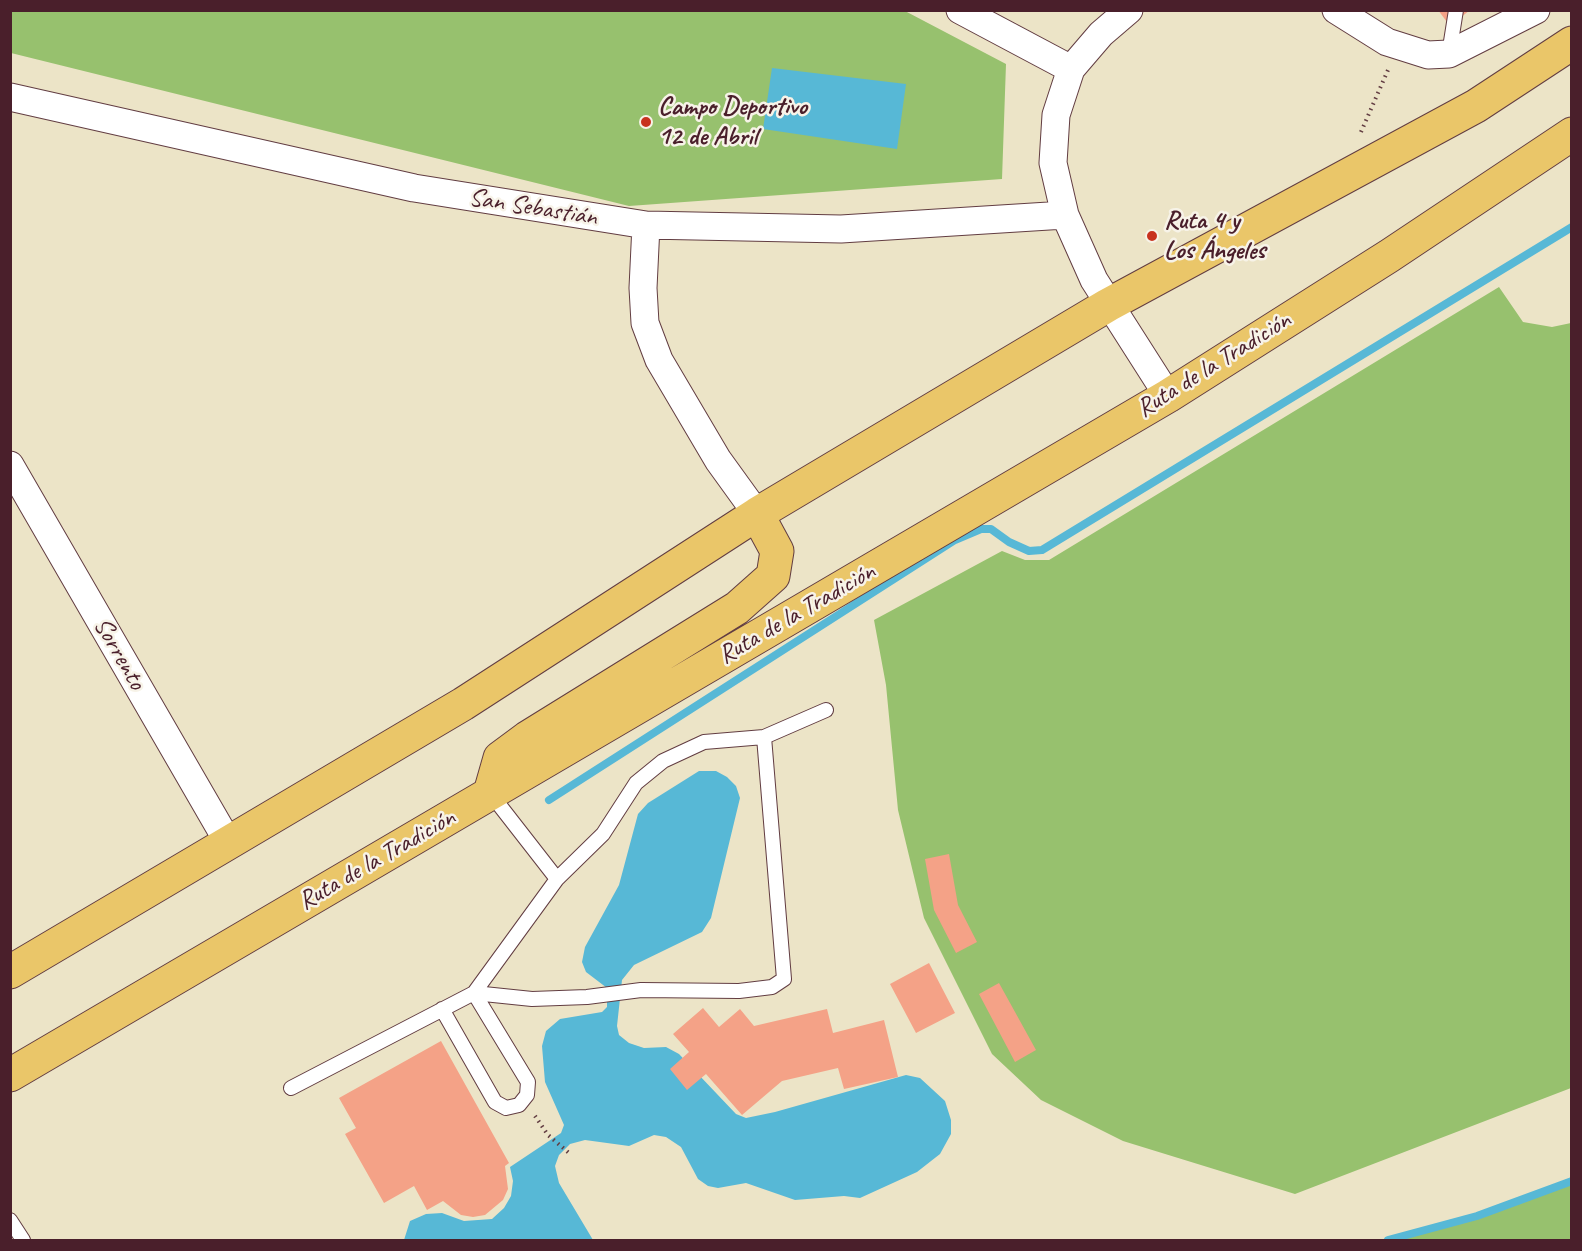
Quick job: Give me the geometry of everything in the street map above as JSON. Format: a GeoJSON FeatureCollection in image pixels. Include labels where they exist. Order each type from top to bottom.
{"type":"FeatureCollection","features":[{"type":"Feature","properties":{"kind":"main road"},"geometry":{"type":"LineString","coordinates":[[10,972],[463,704],[1101,293],[1476,106],[1572,43]]}},
{"type":"Feature","properties":{"kind":"main road","name":"Ruta de la Tradición"},"geometry":{"type":"LineString","coordinates":[[10,1075],[1168,396],[1389,256],[1572,134]]}},
{"type":"Feature","properties":{"kind":"main road"},"geometry":{"type":"LineString","coordinates":[[490,793],[500,758],[527,738],[737,608],[773,576],[777,551],[757,514]]}},
{"type":"Feature","properties":{"kind":"street"},"geometry":{"type":"LineString","coordinates":[[960,10],[1071,69]]}},
{"type":"Feature","properties":{"kind":"street"},"geometry":{"type":"LineString","coordinates":[[1129,10],[1101,34],[1071,69],[1056,115],[1053,163],[1065,215],[1101,293],[1168,396]]}},
{"type":"Feature","properties":{"kind":"street"},"geometry":{"type":"LineString","coordinates":[[1336,10],[1387,42],[1428,55],[1449,54],[1536,10]]}},
{"type":"Feature","properties":{"kind":"street","name":"San Sebastián"},"geometry":{"type":"LineString","coordinates":[[10,97],[197,141],[414,188],[646,225],[841,229],[1065,215]]}},
{"type":"Feature","properties":{"kind":"street"},"geometry":{"type":"LineString","coordinates":[[646,225],[643,288],[645,323],[659,360],[718,460],[757,514]]}},
{"type":"Feature","properties":{"kind":"street","name":"Sorrento"},"geometry":{"type":"LineString","coordinates":[[10,465],[228,842]]}},
{"type":"Feature","properties":{"kind":"lane"},"geometry":{"type":"LineString","coordinates":[[1449,54],[1456,10]]}},
{"type":"Feature","properties":{"kind":"lane"},"geometry":{"type":"LineString","coordinates":[[291,1088],[474,993],[557,879],[603,834],[636,783],[663,761],[704,742],[764,737],[826,710]]}},
{"type":"Feature","properties":{"kind":"lane"},"geometry":{"type":"LineString","coordinates":[[474,993],[532,999],[587,997],[641,990],[739,991],[772,987],[784,979],[764,737]]}},
{"type":"Feature","properties":{"kind":"lane"},"geometry":{"type":"LineString","coordinates":[[490,793],[557,879]]}},
{"type":"Feature","properties":{"kind":"lane"},"geometry":{"type":"LineString","coordinates":[[442,1009],[495,1102],[506,1108],[519,1105],[527,1095],[528,1082],[474,993]]}},
{"type":"Feature","properties":{"kind":"lane"},"geometry":{"type":"LineString","coordinates":[[10,1220],[24,1240]]}},
{"type":"Feature","properties":{"kind":"path"},"geometry":{"type":"LineString","coordinates":[[1358,140],[1388,70],[1387,42]]}},
{"type":"Feature","properties":{"kind":"path"},"geometry":{"type":"LineString","coordinates":[[548,1136],[569,1153]]}},
{"type":"Feature","properties":{"kind":"green space","name":"Campo Deportivo 12 de Abril"},"geometry":{"type":"Polygon","coordinates":[[[11,10],[905,11],[1006,64],[1002,179],[629,206],[11,53],[11,10]]]}},
{"type":"Feature","properties":{"kind":"green space"},"geometry":{"type":"Polygon","coordinates":[[[1499,287],[1523,322],[1552,327],[1571,323],[1571,1088],[1295,1194],[1123,1141],[1041,1100],[992,1054],[924,918],[898,810],[886,685],[874,620],[1002,551],[1025,560],[1049,560],[1499,287]]]}},
{"type":"Feature","properties":{"kind":"green space"},"geometry":{"type":"Polygon","coordinates":[[[1571,1181],[1571,1240],[1388,1240],[1477,1216],[1571,1181]]]}},
{"type":"Feature","properties":{"kind":"water"},"geometry":{"type":"Polygon","coordinates":[[[772,68],[906,84],[897,149],[763,129],[772,68]]]}},
{"type":"Feature","properties":{"kind":"water"},"geometry":{"type":"Polygon","coordinates":[[[699,771],[716,771],[727,777],[736,786],[740,798],[711,918],[702,932],[634,965],[622,980],[617,1026],[619,1035],[629,1043],[644,1048],[666,1047],[679,1054],[736,1114],[746,1118],[906,1075],[920,1078],[945,1101],[951,1120],[951,1134],[940,1154],[917,1172],[860,1198],[844,1196],[795,1200],[746,1183],[718,1188],[708,1186],[698,1179],[681,1147],[666,1137],[654,1135],[629,1146],[585,1140],[570,1144],[559,1155],[555,1166],[559,1183],[593,1240],[404,1240],[410,1221],[426,1214],[442,1213],[464,1221],[492,1219],[504,1208],[511,1196],[513,1181],[510,1167],[561,1133],[564,1125],[545,1082],[542,1046],[546,1031],[560,1019],[602,1012],[607,1007],[607,988],[586,972],[582,962],[585,947],[619,885],[638,814],[648,803],[699,771]]]}},
{"type":"Feature","properties":{"kind":"building"},"geometry":{"type":"Polygon","coordinates":[[[1438,10],[1470,10],[1450,26],[1438,10]]]}},
{"type":"Feature","properties":{"kind":"building"},"geometry":{"type":"Polygon","coordinates":[[[949,854],[958,905],[977,942],[956,953],[934,910],[925,859],[949,854]]]}},
{"type":"Feature","properties":{"kind":"building"},"geometry":{"type":"Polygon","coordinates":[[[929,963],[955,1013],[916,1033],[890,984],[929,963]]]}},
{"type":"Feature","properties":{"kind":"building"},"geometry":{"type":"Polygon","coordinates":[[[999,983],[1036,1050],[1015,1062],[979,994],[999,983]]]}},
{"type":"Feature","properties":{"kind":"building"},"geometry":{"type":"Polygon","coordinates":[[[703,1008],[719,1027],[740,1009],[754,1026],[827,1009],[833,1033],[884,1020],[898,1077],[844,1089],[838,1068],[782,1081],[742,1115],[706,1074],[687,1090],[670,1069],[689,1052],[673,1034],[703,1008]]]}},
{"type":"Feature","properties":{"kind":"building"},"geometry":{"type":"Polygon","coordinates":[[[441,1041],[509,1163],[505,1166],[508,1189],[503,1200],[485,1215],[473,1217],[461,1215],[443,1201],[427,1210],[414,1186],[384,1203],[345,1134],[356,1128],[339,1098],[441,1041]]]}},
{"type":"Feature","properties":{"kind":"waterway"},"geometry":{"type":"LineString","coordinates":[[549,800],[955,540],[981,529],[991,529],[1009,542],[1029,551],[1042,550],[1572,227]]}},
{"type":"Feature","properties":{"kind":"waterway"},"geometry":{"type":"LineString","coordinates":[[1388,1240],[1477,1216],[1572,1181]]}},
{"type":"Feature","properties":{"kind":"place","name":"Campo Deportivo 12 de Abril"},"geometry":{"type":"Point","coordinates":[646,122]}},
{"type":"Feature","properties":{"kind":"place","name":"Ruta 4 y Los Ángeles"},"geometry":{"type":"Point","coordinates":[1152,236]}}]}
